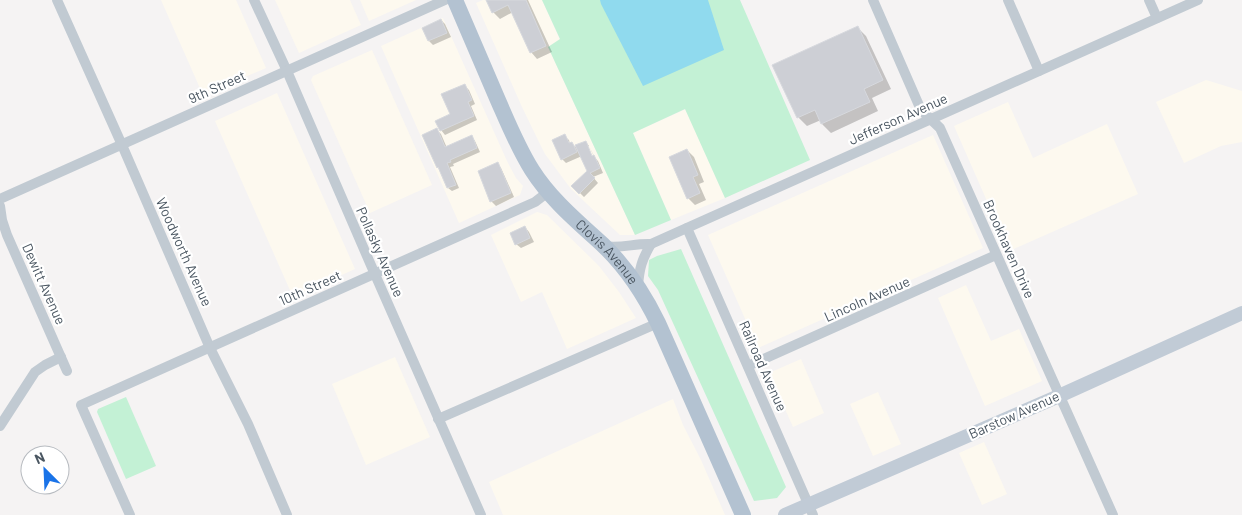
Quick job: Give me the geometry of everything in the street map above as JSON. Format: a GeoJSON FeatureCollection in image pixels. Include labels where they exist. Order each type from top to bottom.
{"type":"FeatureCollection","features":[{"type":"Feature","properties":{"kind":"main road","name":"Clovis Avenue"},"geometry":{"type":"LineString","coordinates":[[455,0],[515,139],[532,171],[548,192],[604,246],[638,286],[658,322],[743,515]]}},
{"type":"Feature","properties":{"kind":"main road","name":"Barstow Avenue"},"geometry":{"type":"LineString","coordinates":[[785,515],[811,510],[1242,313]]}},
{"type":"Feature","properties":{"kind":"street","name":"Woodworth Avenue"},"geometry":{"type":"LineString","coordinates":[[57,0],[210,348],[248,424],[287,515]]}},
{"type":"Feature","properties":{"kind":"street","name":"Pollasky Avenue"},"geometry":{"type":"LineString","coordinates":[[254,0],[287,71],[481,515]]}},
{"type":"Feature","properties":{"kind":"street","name":"9th Street"},"geometry":{"type":"LineString","coordinates":[[0,200],[445,0]]}},
{"type":"Feature","properties":{"kind":"street","name":"Brookhaven Drive"},"geometry":{"type":"LineString","coordinates":[[873,0],[921,110],[940,128],[1112,515]]}},
{"type":"Feature","properties":{"kind":"street"},"geometry":{"type":"LineString","coordinates":[[1008,0],[1039,71]]}},
{"type":"Feature","properties":{"kind":"street"},"geometry":{"type":"LineString","coordinates":[[1149,0],[1157,18]]}},
{"type":"Feature","properties":{"kind":"street","name":"Jefferson Avenue"},"geometry":{"type":"LineString","coordinates":[[604,246],[620,248],[651,244],[1198,0]]}},
{"type":"Feature","properties":{"kind":"street","name":"10th Street"},"geometry":{"type":"LineString","coordinates":[[130,515],[82,406],[535,202],[548,192]]}},
{"type":"Feature","properties":{"kind":"street","name":"Dewitt Avenue"},"geometry":{"type":"LineString","coordinates":[[0,206],[7,234],[67,371]]}},
{"type":"Feature","properties":{"kind":"street","name":"Railroad Avenue"},"geometry":{"type":"LineString","coordinates":[[687,228],[811,510]]}},
{"type":"Feature","properties":{"kind":"street"},"geometry":{"type":"LineString","coordinates":[[638,286],[640,266],[651,244]]}},
{"type":"Feature","properties":{"kind":"street","name":"Lincoln Avenue"},"geometry":{"type":"LineString","coordinates":[[748,366],[996,255]]}},
{"type":"Feature","properties":{"kind":"street"},"geometry":{"type":"LineString","coordinates":[[438,418],[658,322]]}},
{"type":"Feature","properties":{"kind":"street"},"geometry":{"type":"LineString","coordinates":[[0,426],[35,372],[61,357]]}},
{"type":"Feature","properties":{"kind":"shaded area"},"geometry":{"type":"Polygon","coordinates":[[[161,0],[236,0],[266,68],[203,95],[161,0]]]}},
{"type":"Feature","properties":{"kind":"shaded area"},"geometry":{"type":"Polygon","coordinates":[[[275,0],[350,0],[361,25],[299,53],[275,0]]]}},
{"type":"Feature","properties":{"kind":"shaded area"},"geometry":{"type":"Polygon","coordinates":[[[360,0],[416,0],[369,21],[360,0]]]}},
{"type":"Feature","properties":{"kind":"shaded area"},"geometry":{"type":"Polygon","coordinates":[[[483,0],[542,0],[560,40],[548,47],[635,235],[620,235],[571,189],[545,154],[476,3],[483,0]]]}},
{"type":"Feature","properties":{"kind":"shaded area"},"geometry":{"type":"Polygon","coordinates":[[[443,18],[507,161],[516,178],[523,186],[520,195],[459,223],[381,46],[443,18]]]}},
{"type":"Feature","properties":{"kind":"shaded area"},"geometry":{"type":"Polygon","coordinates":[[[372,50],[432,185],[370,213],[311,80],[313,76],[372,50]]]}},
{"type":"Feature","properties":{"kind":"shaded area"},"geometry":{"type":"Polygon","coordinates":[[[1206,80],[1242,91],[1242,142],[1221,146],[1184,163],[1156,102],[1206,80]]]}},
{"type":"Feature","properties":{"kind":"shaded area"},"geometry":{"type":"Polygon","coordinates":[[[277,93],[355,269],[293,297],[215,121],[277,93]]]}},
{"type":"Feature","properties":{"kind":"shaded area"},"geometry":{"type":"Polygon","coordinates":[[[1008,102],[1033,158],[1107,124],[1138,194],[1009,251],[954,126],[1008,102]]]}},
{"type":"Feature","properties":{"kind":"shaded area"},"geometry":{"type":"Polygon","coordinates":[[[686,109],[725,198],[671,220],[633,133],[686,109]]]}},
{"type":"Feature","properties":{"kind":"shaded area"},"geometry":{"type":"Polygon","coordinates":[[[933,135],[983,248],[758,348],[708,235],[933,135]]]}},
{"type":"Feature","properties":{"kind":"shaded area"},"geometry":{"type":"Polygon","coordinates":[[[537,212],[547,215],[599,266],[636,318],[567,349],[542,292],[521,302],[491,235],[537,212]]]}},
{"type":"Feature","properties":{"kind":"shaded area"},"geometry":{"type":"Polygon","coordinates":[[[966,285],[991,341],[1019,329],[1042,381],[985,406],[938,298],[966,285]]]}},
{"type":"Feature","properties":{"kind":"shaded area"},"geometry":{"type":"Polygon","coordinates":[[[395,357],[430,437],[366,465],[332,384],[395,357]]]}},
{"type":"Feature","properties":{"kind":"shaded area"},"geometry":{"type":"Polygon","coordinates":[[[801,359],[824,413],[793,427],[769,373],[801,359]]]}},
{"type":"Feature","properties":{"kind":"shaded area"},"geometry":{"type":"Polygon","coordinates":[[[878,392],[901,444],[873,456],[850,404],[878,392]]]}},
{"type":"Feature","properties":{"kind":"shaded area"},"geometry":{"type":"Polygon","coordinates":[[[673,399],[683,425],[701,460],[725,515],[503,515],[489,482],[673,399]]]}},
{"type":"Feature","properties":{"kind":"shaded area"},"geometry":{"type":"Polygon","coordinates":[[[984,442],[1007,494],[982,505],[959,453],[984,442]]]}},
{"type":"Feature","properties":{"kind":"green space"},"geometry":{"type":"Polygon","coordinates":[[[542,0],[740,0],[810,160],[725,198],[685,109],[633,133],[671,220],[635,235],[548,47],[560,39],[542,0]]]}},
{"type":"Feature","properties":{"kind":"green space"},"geometry":{"type":"Polygon","coordinates":[[[681,249],[786,487],[777,498],[754,501],[658,290],[648,276],[649,260],[681,249]]]}},
{"type":"Feature","properties":{"kind":"green space"},"geometry":{"type":"Polygon","coordinates":[[[126,397],[156,466],[126,479],[97,412],[98,409],[126,397]]]}},
{"type":"Feature","properties":{"kind":"water"},"geometry":{"type":"Polygon","coordinates":[[[600,0],[708,0],[724,50],[643,86],[600,0]]]}},
{"type":"Feature","properties":{"kind":"building"},"geometry":{"type":"Polygon","coordinates":[[[486,0],[526,0],[546,46],[530,53],[508,5],[492,13],[486,0]]]}},
{"type":"Feature","properties":{"kind":"building"},"geometry":{"type":"Polygon","coordinates":[[[441,19],[447,33],[428,41],[422,28],[441,19]]]}},
{"type":"Feature","properties":{"kind":"building"},"geometry":{"type":"Polygon","coordinates":[[[858,26],[883,80],[864,89],[870,102],[821,124],[815,110],[797,118],[772,65],[858,26]]]}},
{"type":"Feature","properties":{"kind":"building"},"geometry":{"type":"Polygon","coordinates":[[[465,84],[472,100],[468,102],[474,116],[440,131],[435,121],[450,114],[441,94],[465,84]]]}},
{"type":"Feature","properties":{"kind":"building"},"geometry":{"type":"Polygon","coordinates":[[[437,128],[445,147],[472,135],[477,148],[447,163],[456,185],[447,188],[422,135],[437,128]]]}},
{"type":"Feature","properties":{"kind":"building"},"geometry":{"type":"Polygon","coordinates":[[[565,134],[569,143],[572,142],[577,152],[561,160],[552,140],[565,134]]]}},
{"type":"Feature","properties":{"kind":"building"},"geometry":{"type":"Polygon","coordinates":[[[586,141],[592,156],[594,155],[600,168],[590,173],[595,178],[579,194],[571,186],[587,171],[575,145],[586,141]]]}},
{"type":"Feature","properties":{"kind":"building"},"geometry":{"type":"Polygon","coordinates":[[[687,149],[698,175],[693,177],[700,193],[687,199],[669,157],[687,149]]]}},
{"type":"Feature","properties":{"kind":"building"},"geometry":{"type":"Polygon","coordinates":[[[498,162],[511,193],[490,202],[478,171],[498,162]]]}},
{"type":"Feature","properties":{"kind":"building"},"geometry":{"type":"Polygon","coordinates":[[[525,226],[530,238],[515,245],[510,233],[525,226]]]}}]}
